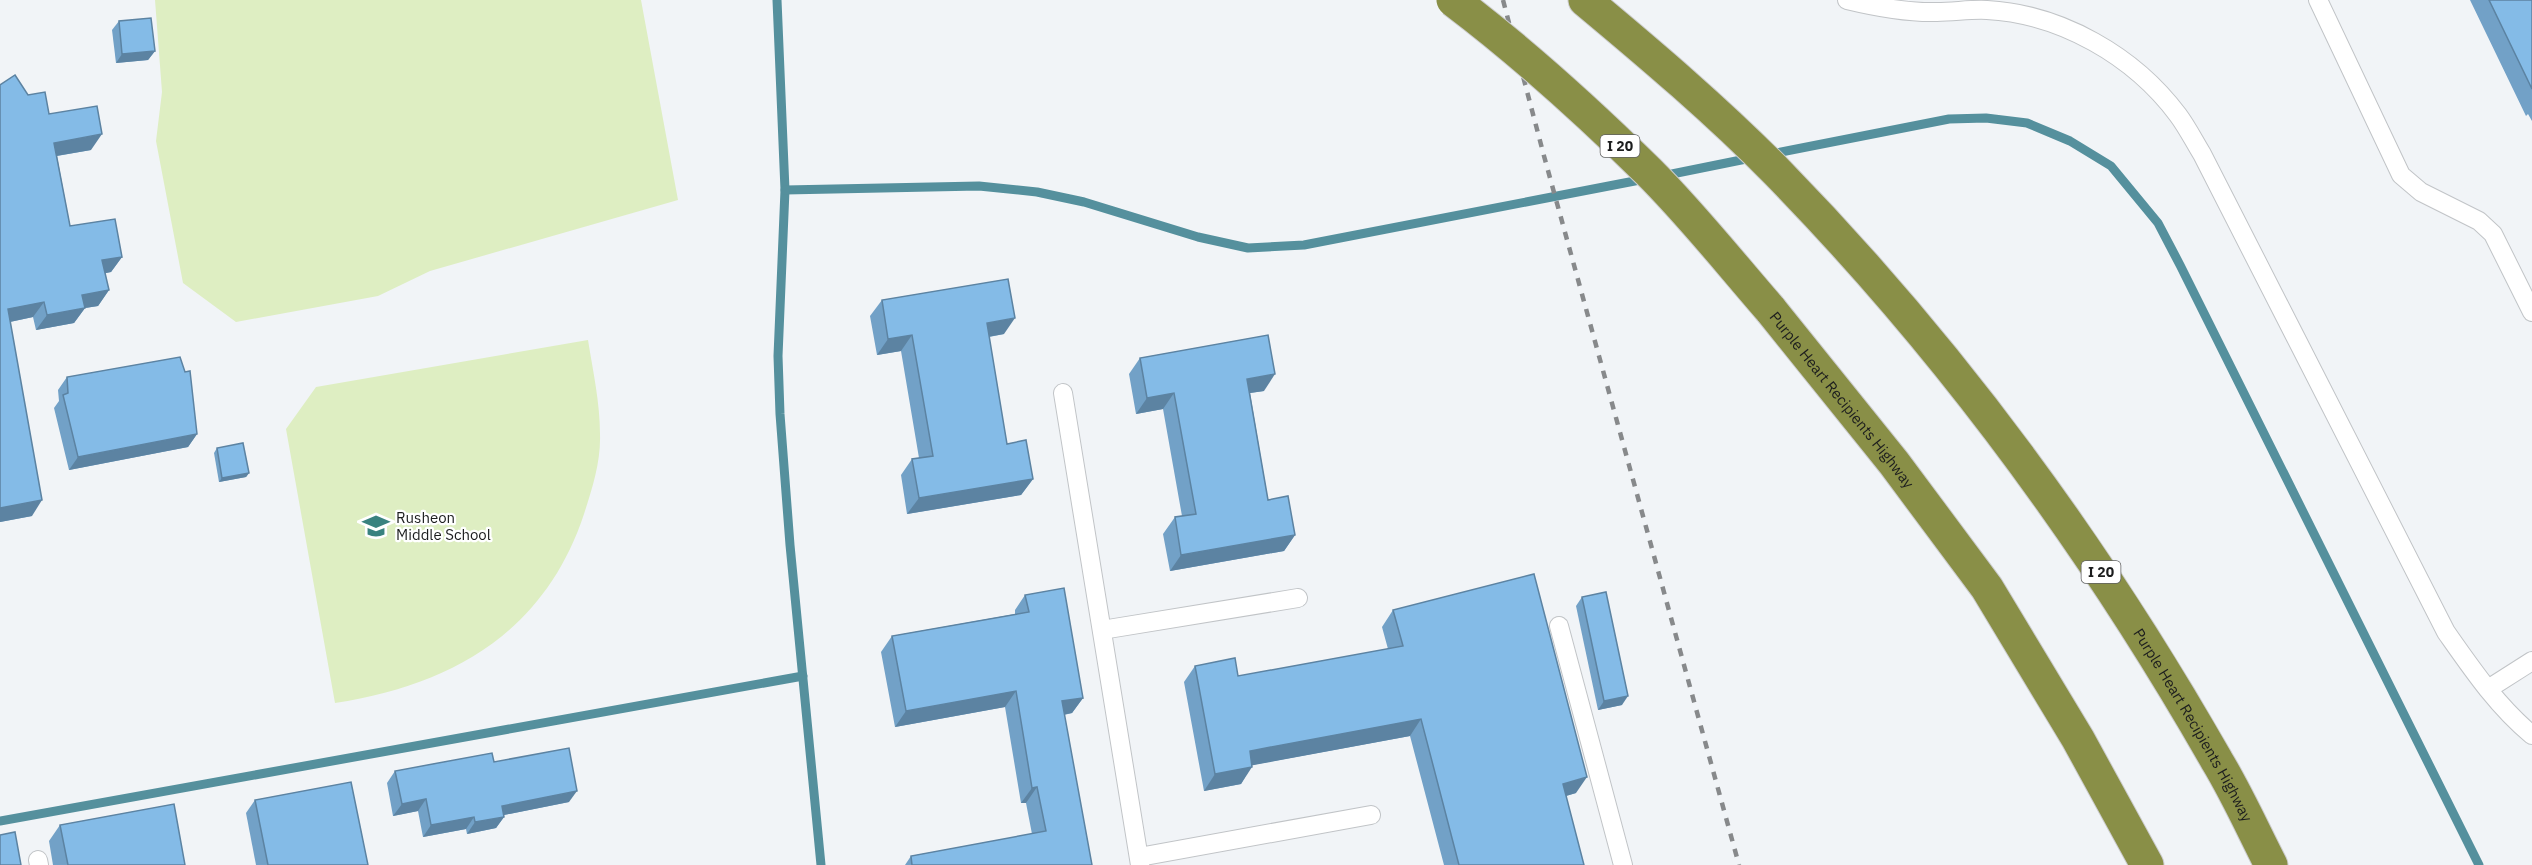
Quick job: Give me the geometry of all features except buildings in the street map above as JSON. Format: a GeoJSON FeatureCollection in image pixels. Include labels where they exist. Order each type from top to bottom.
{"type":"FeatureCollection","features":[{"type":"Feature","properties":{"kind":"highway","name":"Purple Heart Recipients Highway"},"geometry":{"type":"LineString","coordinates":[[1453,0],[1532,66],[1649,173],[1699,226],[1770,309],[1894,462],[1987,588],[2078,739],[2147,865]]}},
{"type":"Feature","properties":{"kind":"highway","name":"Purple Heart Recipients Highway"},"geometry":{"type":"LineString","coordinates":[[1585,0],[1667,70],[1776,171],[1896,303],[1983,407],[2067,522],[2148,644],[2219,763],[2271,865]]}},
{"type":"Feature","properties":{"kind":"highway"},"geometry":{"type":"LineString","coordinates":[[2219,763],[2289,865]]}},
{"type":"Feature","properties":{"kind":"lane"},"geometry":{"type":"LineString","coordinates":[[1847,0],[1881,8],[1934,12],[1988,10],[2032,17],[2077,33],[2116,55],[2147,81],[2178,115],[2202,154],[2446,632],[2487,689],[2532,735]]}},
{"type":"Feature","properties":{"kind":"lane"},"geometry":{"type":"LineString","coordinates":[[2318,0],[2401,175],[2421,192],[2479,220],[2493,234],[2532,312]]}},
{"type":"Feature","properties":{"kind":"lane"},"geometry":{"type":"LineString","coordinates":[[1064,393],[1139,861],[1371,815]]}},
{"type":"Feature","properties":{"kind":"lane"},"geometry":{"type":"LineString","coordinates":[[1102,630],[1298,598]]}},
{"type":"Feature","properties":{"kind":"lane"},"geometry":{"type":"LineString","coordinates":[[1559,626],[1623,865]]}},
{"type":"Feature","properties":{"kind":"lane"},"geometry":{"type":"LineString","coordinates":[[2487,689],[2532,661]]}},
{"type":"Feature","properties":{"kind":"green space"},"geometry":{"type":"Polygon","coordinates":[[[155,0],[641,0],[678,200],[430,271],[378,296],[236,322],[183,283],[156,141],[162,92],[155,0]]]}},
{"type":"Feature","properties":{"kind":"green space"},"geometry":{"type":"Polygon","coordinates":[[[588,340],[600,422],[597,465],[584,514],[567,555],[545,591],[519,621],[489,646],[455,666],[418,682],[378,695],[335,703],[286,429],[316,387],[588,340]]]}},
{"type":"Feature","properties":{"kind":"waterway"},"geometry":{"type":"LineString","coordinates":[[777,0],[785,190],[778,356],[780,414],[790,545],[821,865]]}},
{"type":"Feature","properties":{"kind":"waterway"},"geometry":{"type":"LineString","coordinates":[[1771,154],[1949,119],[1986,118],[2027,123],[2070,141],[2111,166],[2158,223],[2479,865]]}},
{"type":"Feature","properties":{"kind":"waterway"},"geometry":{"type":"LineString","coordinates":[[1662,176],[1751,158]]}},
{"type":"Feature","properties":{"kind":"waterway"},"geometry":{"type":"LineString","coordinates":[[785,190],[979,186],[1037,192],[1084,202],[1198,237],[1248,248],[1304,245],[1645,179]]}},
{"type":"Feature","properties":{"kind":"waterway"},"geometry":{"type":"LineString","coordinates":[[0,821],[803,676]]}},
{"type":"Feature","properties":{"kind":"railway"},"geometry":{"type":"LineString","coordinates":[[1503,0],[1739,865]]}},
{"type":"Feature","properties":{"kind":"place","name":"Rusheon Middle School"},"geometry":{"type":"Point","coordinates":[376,526]}}]}
